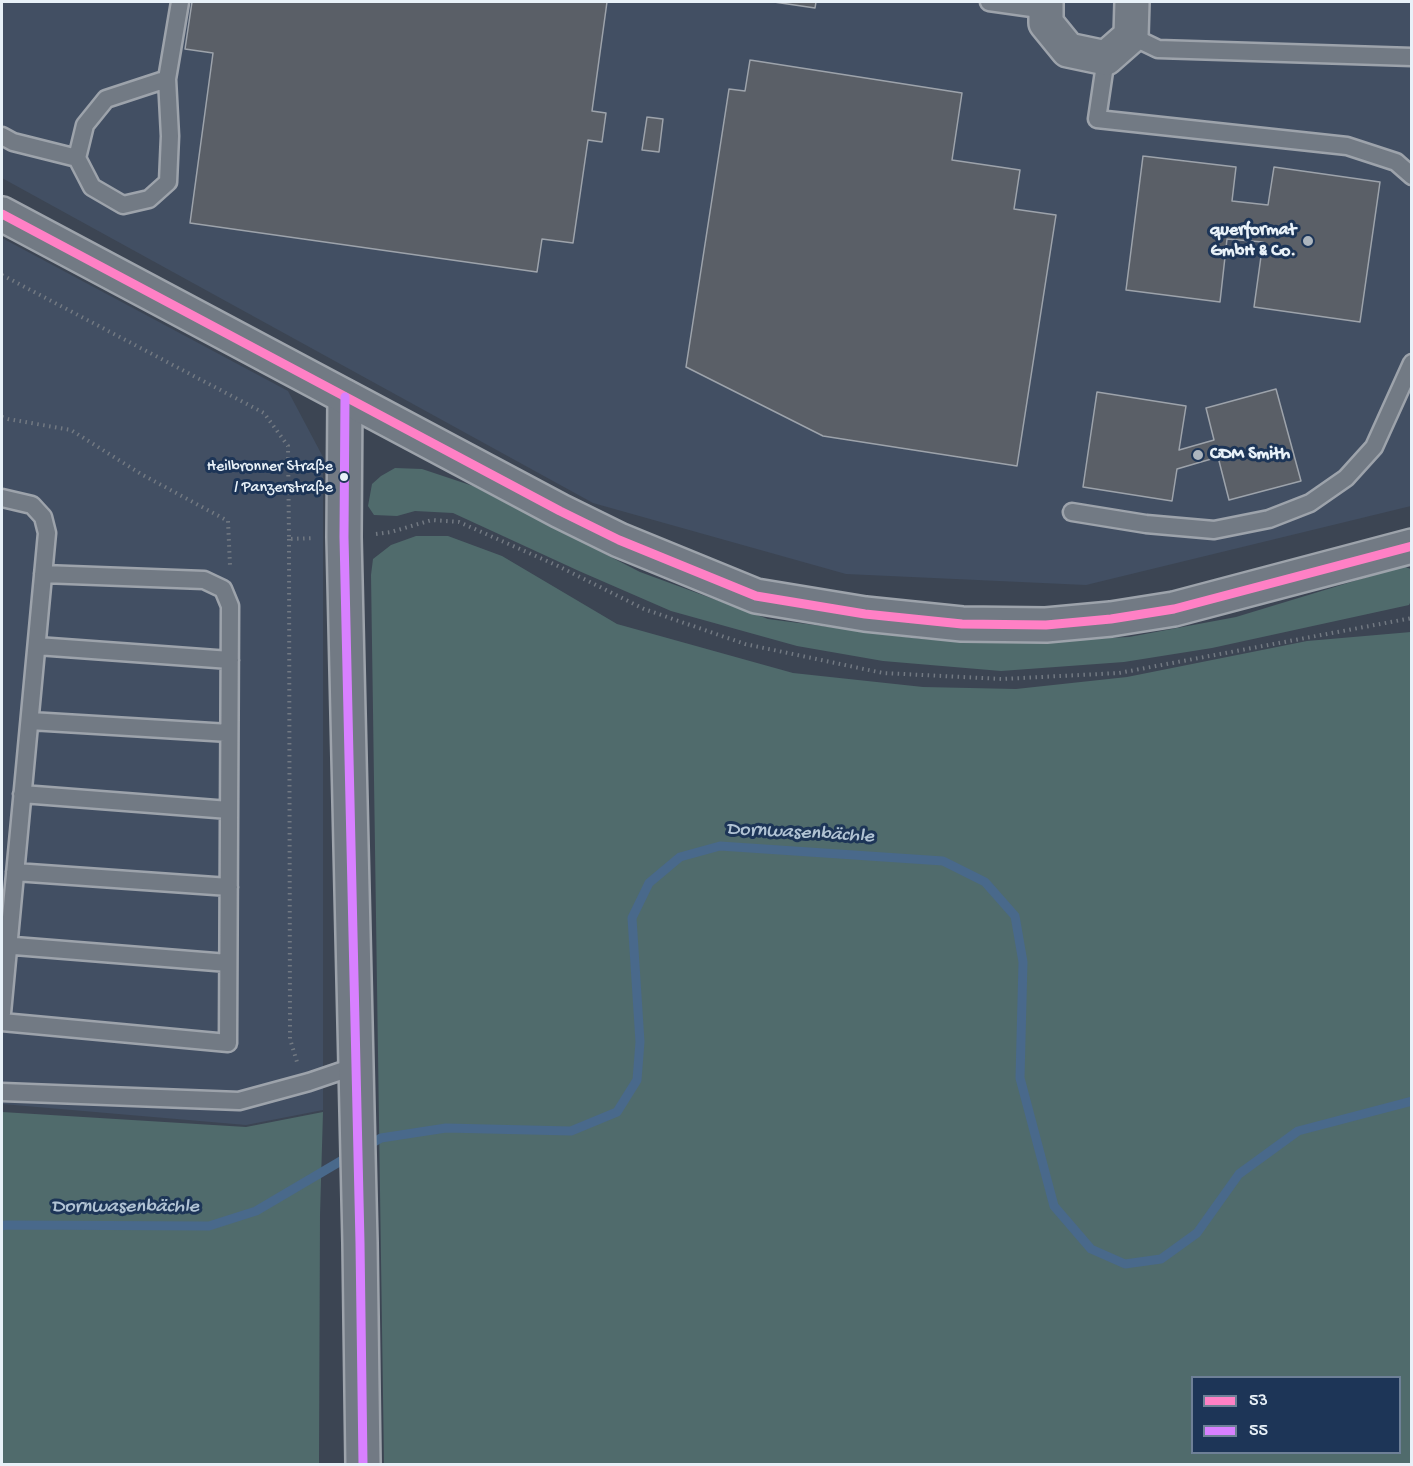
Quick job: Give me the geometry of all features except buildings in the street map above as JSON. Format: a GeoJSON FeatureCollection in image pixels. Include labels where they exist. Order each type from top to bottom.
{"type":"FeatureCollection","features":[{"type":"Feature","properties":{"kind":"main road"},"geometry":{"type":"LineString","coordinates":[[1046,6],[1046,23],[1068,50],[1106,58],[1131,36],[1132,2]]}},
{"type":"Feature","properties":{"kind":"main road"},"geometry":{"type":"LineString","coordinates":[[2,214],[560,511],[619,540],[756,596],[865,614],[962,624],[1046,625],[1111,619],[1174,609],[1412,546]]}},
{"type":"Feature","properties":{"kind":"main road"},"geometry":{"type":"LineString","coordinates":[[345,397],[344,537],[363,1464]]}},
{"type":"Feature","properties":{"kind":"lane"},"geometry":{"type":"LineString","coordinates":[[167,80],[106,99],[86,125],[77,158],[92,188],[123,206],[149,200],[168,182],[170,136],[167,80],[180,2]]}},
{"type":"Feature","properties":{"kind":"lane"},"geometry":{"type":"LineString","coordinates":[[989,2],[1046,6]]}},
{"type":"Feature","properties":{"kind":"lane"},"geometry":{"type":"LineString","coordinates":[[1131,36],[1158,50],[1412,57]]}},
{"type":"Feature","properties":{"kind":"lane"},"geometry":{"type":"LineString","coordinates":[[1106,58],[1097,119],[1347,146],[1396,162],[1412,176]]}},
{"type":"Feature","properties":{"kind":"lane"},"geometry":{"type":"LineString","coordinates":[[2,136],[13,142],[77,158]]}},
{"type":"Feature","properties":{"kind":"lane"},"geometry":{"type":"LineString","coordinates":[[1072,512],[1146,524],[1214,530],[1269,519],[1310,503],[1346,478],[1374,447],[1412,363]]}},
{"type":"Feature","properties":{"kind":"lane"},"geometry":{"type":"LineString","coordinates":[[2,498],[32,505],[43,517],[47,533],[15,872],[5,946],[2,1013]]}},
{"type":"Feature","properties":{"kind":"lane"},"geometry":{"type":"LineString","coordinates":[[2,1022],[228,1043],[230,606],[223,589],[204,580],[43,574]]}},
{"type":"Feature","properties":{"kind":"lane"},"geometry":{"type":"LineString","coordinates":[[37,646],[230,660]]}},
{"type":"Feature","properties":{"kind":"lane"},"geometry":{"type":"LineString","coordinates":[[30,721],[229,733]]}},
{"type":"Feature","properties":{"kind":"lane"},"geometry":{"type":"LineString","coordinates":[[22,794],[229,810]]}},
{"type":"Feature","properties":{"kind":"lane"},"geometry":{"type":"LineString","coordinates":[[15,872],[229,887]]}},
{"type":"Feature","properties":{"kind":"lane"},"geometry":{"type":"LineString","coordinates":[[5,946],[228,963]]}},
{"type":"Feature","properties":{"kind":"lane"},"geometry":{"type":"LineString","coordinates":[[2,1092],[239,1101],[309,1082],[356,1066]]}},
{"type":"Feature","properties":{"kind":"path"},"geometry":{"type":"LineString","coordinates":[[2,417],[71,430],[141,474],[228,521],[231,572],[223,589]]}},
{"type":"Feature","properties":{"kind":"path"},"geometry":{"type":"LineString","coordinates":[[289,539],[290,1039],[298,1066],[309,1082]]}},
{"type":"Feature","properties":{"kind":"shaded area"},"geometry":{"type":"Polygon","coordinates":[[[2,2],[1411,2],[1411,506],[1086,585],[846,574],[593,503],[2,178],[2,2]]]}},
{"type":"Feature","properties":{"kind":"shaded area"},"geometry":{"type":"Polygon","coordinates":[[[2,238],[288,391],[323,457],[323,1110],[246,1125],[2,1104],[2,238]]]}},
{"type":"Feature","properties":{"kind":"green space"},"geometry":{"type":"Polygon","coordinates":[[[395,468],[422,469],[473,486],[640,572],[768,619],[922,639],[1002,643],[1129,637],[1236,617],[1405,567],[1411,569],[1411,601],[1409,605],[1212,648],[1124,662],[1001,671],[883,661],[797,646],[671,611],[453,513],[415,511],[397,516],[374,515],[368,506],[372,484],[395,468]]]}},
{"type":"Feature","properties":{"kind":"green space"},"geometry":{"type":"Polygon","coordinates":[[[416,536],[448,536],[502,556],[617,624],[793,673],[923,687],[1016,689],[1127,677],[1307,641],[1411,632],[1411,1464],[384,1464],[371,575],[373,559],[391,545],[416,536]]]}},
{"type":"Feature","properties":{"kind":"green space"},"geometry":{"type":"Polygon","coordinates":[[[2,1112],[246,1127],[323,1112],[320,1215],[319,1464],[2,1464],[2,1112]]]}},
{"type":"Feature","properties":{"kind":"waterway","name":"Dornwasenbächle"},"geometry":{"type":"LineString","coordinates":[[365,1147],[381,1138],[446,1128],[571,1131],[617,1112],[637,1080],[640,1042],[632,918],[649,883],[680,857],[720,846],[943,861],[985,882],[1015,916],[1023,962],[1020,1078],[1054,1206],[1091,1249],[1125,1264],[1161,1259],[1197,1233],[1239,1174],[1298,1131],[1412,1101]]}},
{"type":"Feature","properties":{"kind":"waterway","name":"Dornwasenbächle"},"geometry":{"type":"LineString","coordinates":[[2,1226],[209,1226],[256,1211],[351,1155]]}},
{"type":"Feature","properties":{"kind":"transit line","name":"53"},"geometry":{"type":"LineString","coordinates":[[2,214],[560,511],[619,540],[756,596],[865,614],[962,624],[1046,625],[1111,619],[1174,609],[1412,546]]}},
{"type":"Feature","properties":{"kind":"transit line","name":"55"},"geometry":{"type":"LineString","coordinates":[[345,397],[344,537],[363,1464]]}},
{"type":"Feature","properties":{"kind":"place","name":"querformat GmbH & Co."},"geometry":{"type":"Point","coordinates":[1308,241]}},
{"type":"Feature","properties":{"kind":"place","name":"CDM Smith"},"geometry":{"type":"Point","coordinates":[1198,455]}},
{"type":"Feature","properties":{"kind":"place","name":"Heilbronner Straße / Panzerstraße"},"geometry":{"type":"Point","coordinates":[344,477]}}]}
